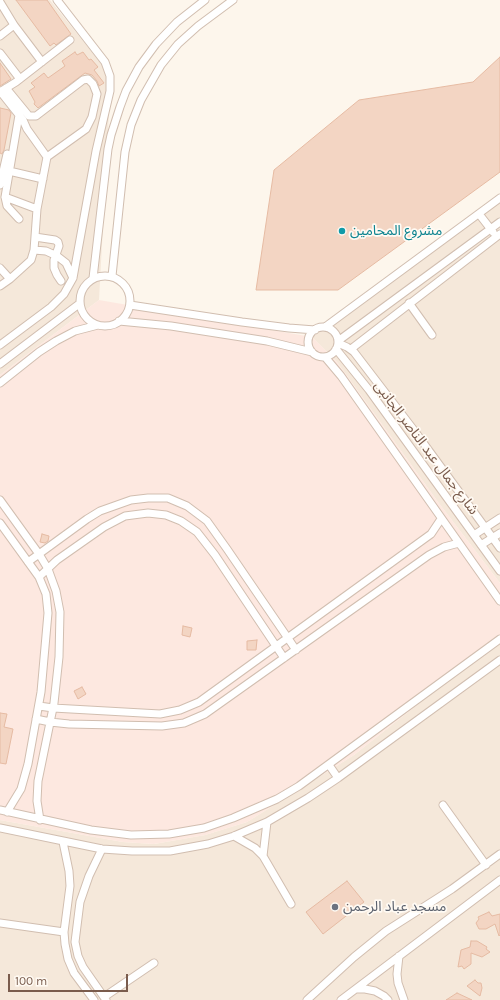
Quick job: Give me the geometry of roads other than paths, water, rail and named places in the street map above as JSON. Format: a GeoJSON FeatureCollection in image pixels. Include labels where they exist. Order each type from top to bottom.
{"type":"FeatureCollection","features":[{"type":"Feature","properties":{"kind":"street"},"geometry":{"type":"LineString","coordinates":[[1,342],[51,307],[64,294],[73,278],[92,166],[108,98],[110,76],[105,62],[57,0]]}},
{"type":"Feature","properties":{"kind":"street"},"geometry":{"type":"LineString","coordinates":[[93,278],[108,149],[120,107],[139,67],[156,44],[177,22],[205,0]]}},
{"type":"Feature","properties":{"kind":"street"},"geometry":{"type":"LineString","coordinates":[[112,276],[125,152],[131,126],[140,100],[161,65],[178,44],[224,2],[233,0]]}},
{"type":"Feature","properties":{"kind":"street"},"geometry":{"type":"LineString","coordinates":[[0,2],[14,25],[42,62]]}},
{"type":"Feature","properties":{"kind":"street"},"geometry":{"type":"LineString","coordinates":[[0,36],[14,25]]}},
{"type":"Feature","properties":{"kind":"street"},"geometry":{"type":"LineString","coordinates":[[2,90],[18,80],[70,40]]}},
{"type":"Feature","properties":{"kind":"street"},"geometry":{"type":"LineString","coordinates":[[0,53],[18,80]]}},
{"type":"Feature","properties":{"kind":"street"},"geometry":{"type":"LineString","coordinates":[[0,61],[18,80]]}},
{"type":"Feature","properties":{"kind":"street"},"geometry":{"type":"LineString","coordinates":[[0,286],[31,260],[34,250],[36,209],[47,156],[86,129],[92,117],[97,94],[93,84],[88,79],[83,80],[36,116],[29,116],[2,90]]}},
{"type":"Feature","properties":{"kind":"street"},"geometry":{"type":"LineString","coordinates":[[2,90],[23,120],[27,129],[47,156]]}},
{"type":"Feature","properties":{"kind":"street"},"geometry":{"type":"LineString","coordinates":[[19,115],[5,197],[7,206],[19,219]]}},
{"type":"Feature","properties":{"kind":"street"},"geometry":{"type":"LineString","coordinates":[[0,185],[7,154]]}},
{"type":"Feature","properties":{"kind":"street"},"geometry":{"type":"LineString","coordinates":[[9,171],[43,178]]}},
{"type":"Feature","properties":{"kind":"street"},"geometry":{"type":"LineString","coordinates":[[5,197],[36,209]]}},
{"type":"Feature","properties":{"kind":"street"},"geometry":{"type":"LineString","coordinates":[[130,305],[242,322],[315,330],[325,327],[500,198]]}},
{"type":"Feature","properties":{"kind":"street"},"geometry":{"type":"LineString","coordinates":[[337,345],[351,349],[498,236],[490,229],[479,214]]}},
{"type":"Feature","properties":{"kind":"street"},"geometry":{"type":"LineString","coordinates":[[119,321],[171,326],[267,341],[312,352],[320,357],[330,356],[337,345],[500,222]]}},
{"type":"Feature","properties":{"kind":"street"},"geometry":{"type":"LineString","coordinates":[[35,237],[55,240],[58,242],[59,246],[57,256],[54,260],[54,268],[61,281]]}},
{"type":"Feature","properties":{"kind":"street"},"geometry":{"type":"LineString","coordinates":[[34,250],[46,251],[57,256],[66,263],[73,278]]}},
{"type":"Feature","properties":{"kind":"street"},"geometry":{"type":"LineString","coordinates":[[0,268],[10,279]]}},
{"type":"Feature","properties":{"kind":"street"},"geometry":{"type":"LineString","coordinates":[[99,276],[112,276],[124,284],[130,298],[130,305],[128,311],[113,325],[98,325],[91,322],[81,312],[79,296],[86,282],[99,276]]}},
{"type":"Feature","properties":{"kind":"street"},"geometry":{"type":"LineString","coordinates":[[409,303],[432,335]]}},
{"type":"Feature","properties":{"kind":"street"},"geometry":{"type":"LineString","coordinates":[[0,364],[79,304]]}},
{"type":"Feature","properties":{"kind":"street"},"geometry":{"type":"LineString","coordinates":[[0,383],[39,352],[56,341],[75,331],[98,325]]}},
{"type":"Feature","properties":{"kind":"street"},"geometry":{"type":"LineString","coordinates":[[325,327],[334,332],[337,345],[500,571]]}},
{"type":"Feature","properties":{"kind":"street"},"geometry":{"type":"LineString","coordinates":[[312,352],[308,343],[311,333],[315,330]]}},
{"type":"Feature","properties":{"kind":"street","name":"شارع جمال عبد الناصر الجانبى"},"geometry":{"type":"LineString","coordinates":[[351,349],[416,433],[500,548]]}},
{"type":"Feature","properties":{"kind":"street"},"geometry":{"type":"LineString","coordinates":[[325,357],[341,376],[500,600]]}},
{"type":"Feature","properties":{"kind":"street"},"geometry":{"type":"LineString","coordinates":[[28,562],[86,519],[100,511],[132,500],[168,498],[187,506],[207,521],[296,650]]}},
{"type":"Feature","properties":{"kind":"street"},"geometry":{"type":"LineString","coordinates":[[0,500],[48,569],[56,591],[60,612],[59,657],[53,708],[38,781],[37,801],[40,820]]}},
{"type":"Feature","properties":{"kind":"street"},"geometry":{"type":"LineString","coordinates":[[39,577],[57,560],[98,531],[125,516],[148,513],[166,515],[180,521],[197,532],[216,555],[284,658]]}},
{"type":"Feature","properties":{"kind":"street"},"geometry":{"type":"LineString","coordinates":[[474,535],[500,518]]}},
{"type":"Feature","properties":{"kind":"street"},"geometry":{"type":"LineString","coordinates":[[38,706],[160,714],[180,710],[204,699],[277,646],[287,637],[431,534],[442,519]]}},
{"type":"Feature","properties":{"kind":"street"},"geometry":{"type":"LineString","coordinates":[[0,523],[39,577],[46,594],[48,613],[41,692],[28,764],[24,781],[17,797],[4,811],[40,820],[91,830],[130,835],[169,834],[204,828],[233,818],[277,799],[300,786],[500,639]]}},
{"type":"Feature","properties":{"kind":"street"},"geometry":{"type":"LineString","coordinates":[[481,545],[500,533]]}},
{"type":"Feature","properties":{"kind":"street"},"geometry":{"type":"LineString","coordinates":[[36,719],[69,724],[162,726],[184,723],[205,714],[429,555],[444,547],[459,543]]}},
{"type":"Feature","properties":{"kind":"street"},"geometry":{"type":"LineString","coordinates":[[0,828],[102,849],[132,851],[170,851],[208,844],[234,836],[267,822],[308,798],[338,778],[500,660]]}},
{"type":"Feature","properties":{"kind":"street"},"geometry":{"type":"LineString","coordinates":[[329,765],[338,778]]}},
{"type":"Feature","properties":{"kind":"street"},"geometry":{"type":"LineString","coordinates":[[442,805],[486,865]]}},
{"type":"Feature","properties":{"kind":"street"},"geometry":{"type":"LineString","coordinates":[[264,856],[267,822]]}},
{"type":"Feature","properties":{"kind":"street"},"geometry":{"type":"LineString","coordinates":[[234,836],[255,848],[264,856],[291,904]]}},
{"type":"Feature","properties":{"kind":"street"},"geometry":{"type":"LineString","coordinates":[[64,842],[70,886],[64,932],[68,959],[74,973],[94,1000]]}},
{"type":"Feature","properties":{"kind":"street"},"geometry":{"type":"LineString","coordinates":[[102,849],[89,876],[80,902],[75,942],[78,956],[83,967],[105,998],[154,962]]}},
{"type":"Feature","properties":{"kind":"street"},"geometry":{"type":"LineString","coordinates":[[307,1000],[354,957],[386,931],[452,889],[500,854]]}},
{"type":"Feature","properties":{"kind":"street"},"geometry":{"type":"LineString","coordinates":[[341,1000],[500,880]]}},
{"type":"Feature","properties":{"kind":"street"},"geometry":{"type":"LineString","coordinates":[[0,923],[64,932]]}},
{"type":"Feature","properties":{"kind":"street"},"geometry":{"type":"LineString","coordinates":[[399,956],[397,974],[398,983],[404,1000]]}},
{"type":"Feature","properties":{"kind":"street"},"geometry":{"type":"LineString","coordinates":[[356,989],[375,991],[388,1000]]}},
{"type":"Feature","properties":{"kind":"place","name":"مشروع المحامين"},"geometry":{"type":"Point","coordinates":[342,231]}},
{"type":"Feature","properties":{"kind":"place","name":"مسجد عباد الرحمن"},"geometry":{"type":"Point","coordinates":[335,907]}}]}
